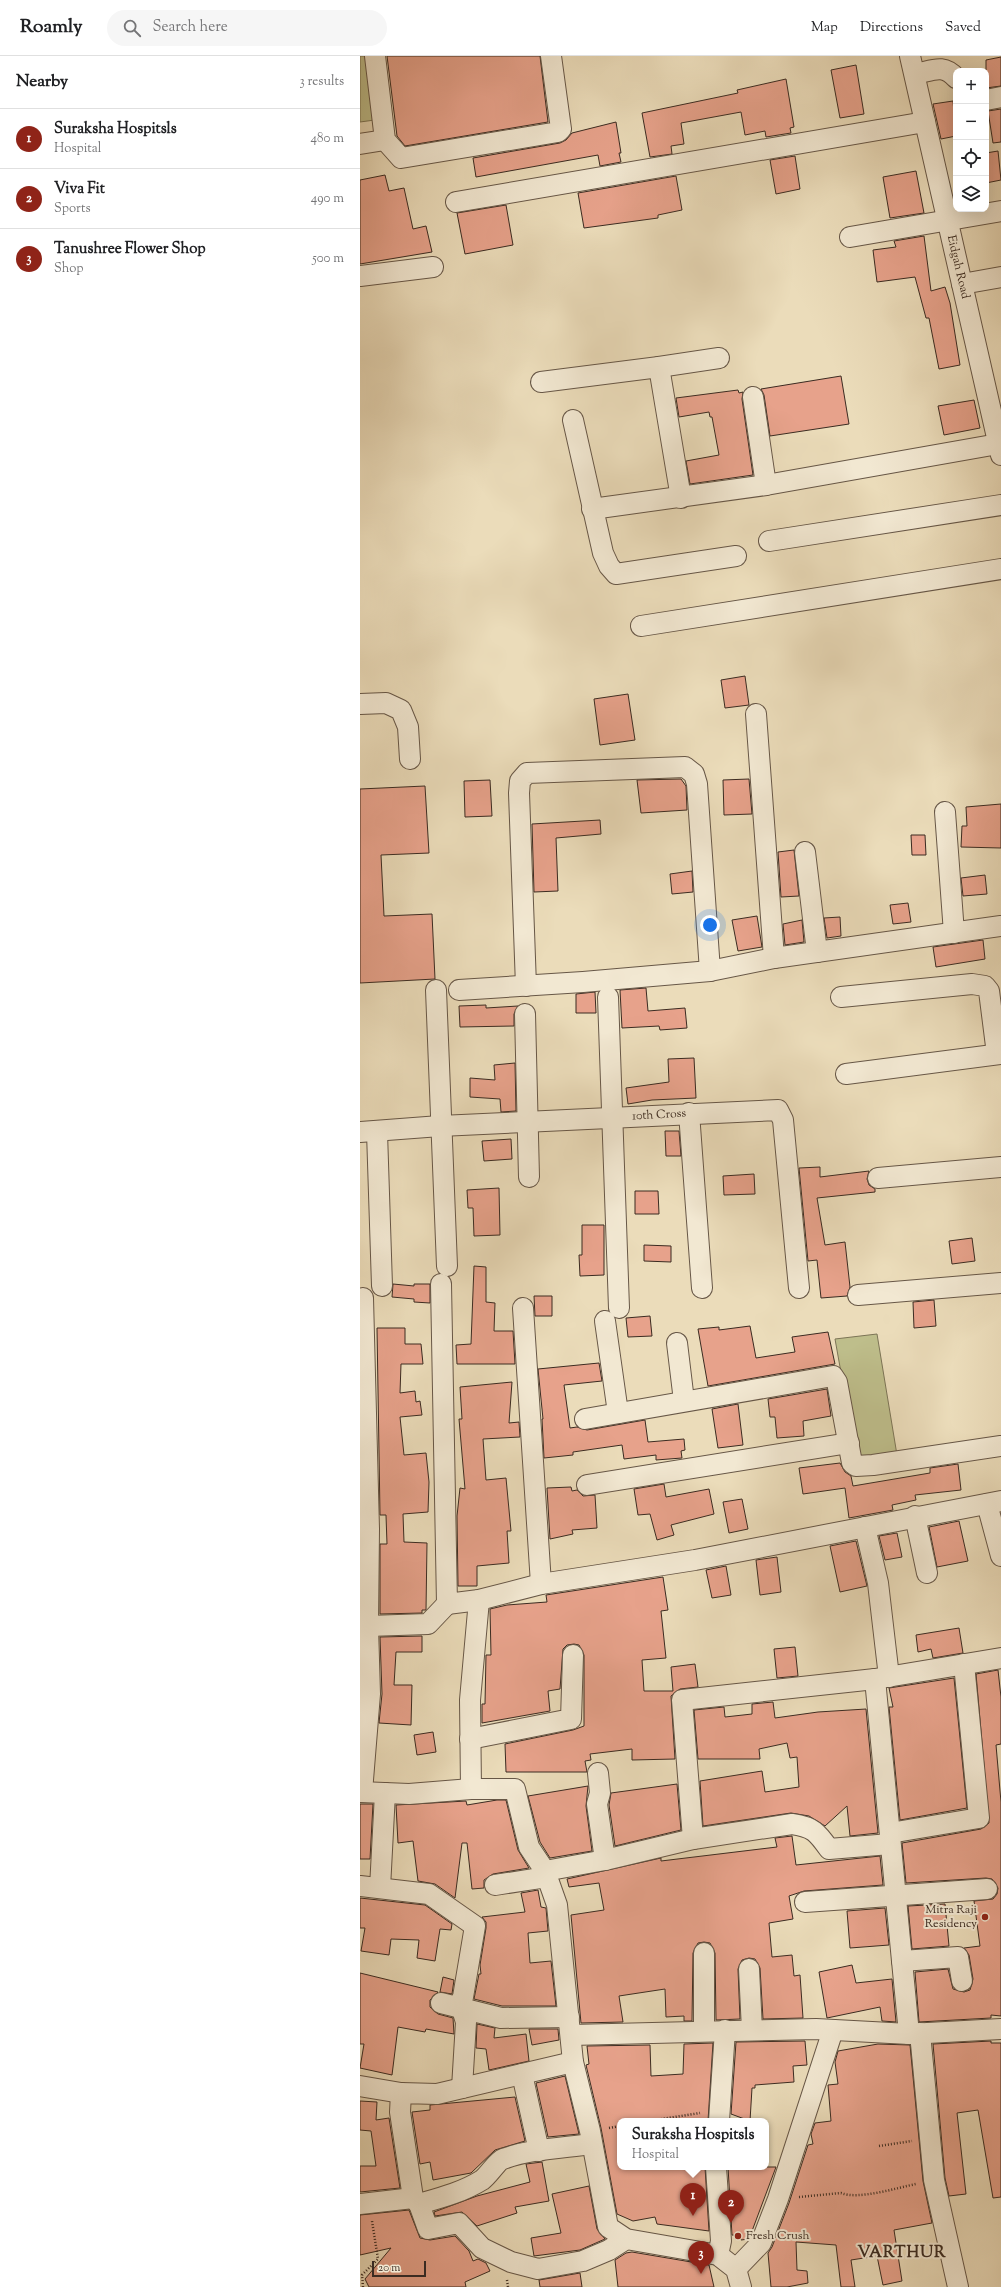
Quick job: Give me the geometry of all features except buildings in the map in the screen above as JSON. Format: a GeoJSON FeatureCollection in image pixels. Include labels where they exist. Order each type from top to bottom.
{"type":"FeatureCollection","features":[{"type":"Feature","properties":{"kind":"street"},"geometry":{"type":"LineString","coordinates":[[375,56],[385,140],[401,158],[558,132],[561,129],[551,56]]}},
{"type":"Feature","properties":{"kind":"street"},"geometry":{"type":"LineString","coordinates":[[912,65],[943,68],[950,71],[953,74]]}},
{"type":"Feature","properties":{"kind":"street","name":"Eidgah Road"},"geometry":{"type":"LineString","coordinates":[[912,65],[1000,450]]}},
{"type":"Feature","properties":{"kind":"street"},"geometry":{"type":"LineString","coordinates":[[989,100],[1001,98]]}},
{"type":"Feature","properties":{"kind":"street"},"geometry":{"type":"LineString","coordinates":[[456,202],[925,122]]}},
{"type":"Feature","properties":{"kind":"street"},"geometry":{"type":"LineString","coordinates":[[360,144],[385,140]]}},
{"type":"Feature","properties":{"kind":"street"},"geometry":{"type":"LineString","coordinates":[[850,237],[1001,211]]}},
{"type":"Feature","properties":{"kind":"street"},"geometry":{"type":"LineString","coordinates":[[360,276],[433,267]]}},
{"type":"Feature","properties":{"kind":"street"},"geometry":{"type":"LineString","coordinates":[[962,284],[1001,277]]}},
{"type":"Feature","properties":{"kind":"street"},"geometry":{"type":"LineString","coordinates":[[541,382],[719,358]]}},
{"type":"Feature","properties":{"kind":"street"},"geometry":{"type":"LineString","coordinates":[[659,367],[681,498]]}},
{"type":"Feature","properties":{"kind":"street"},"geometry":{"type":"LineString","coordinates":[[753,397],[766,485]]}},
{"type":"Feature","properties":{"kind":"street"},"geometry":{"type":"LineString","coordinates":[[573,420],[603,552],[609,566],[616,574],[736,556]]}},
{"type":"Feature","properties":{"kind":"street"},"geometry":{"type":"LineString","coordinates":[[592,509],[681,498],[1000,450]]}},
{"type":"Feature","properties":{"kind":"street"},"geometry":{"type":"LineString","coordinates":[[769,541],[1001,505]]}},
{"type":"Feature","properties":{"kind":"street"},"geometry":{"type":"LineString","coordinates":[[641,626],[1001,569]]}},
{"type":"Feature","properties":{"kind":"street"},"geometry":{"type":"LineString","coordinates":[[360,704],[386,703],[401,710],[408,727],[410,759]]}},
{"type":"Feature","properties":{"kind":"street"},"geometry":{"type":"LineString","coordinates":[[756,714],[774,958]]}},
{"type":"Feature","properties":{"kind":"street"},"geometry":{"type":"LineString","coordinates":[[526,986],[519,792],[520,781],[527,773],[685,767],[694,774],[697,784],[710,971]]}},
{"type":"Feature","properties":{"kind":"street"},"geometry":{"type":"LineString","coordinates":[[944,812],[954,933]]}},
{"type":"Feature","properties":{"kind":"street"},"geometry":{"type":"LineString","coordinates":[[805,852],[817,952]]}},
{"type":"Feature","properties":{"kind":"street"},"geometry":{"type":"LineString","coordinates":[[459,990],[710,971],[774,958],[1001,926]]}},
{"type":"Feature","properties":{"kind":"street"},"geometry":{"type":"LineString","coordinates":[[841,997],[972,984],[984,986],[989,991],[999,1054],[846,1074]]}},
{"type":"Feature","properties":{"kind":"street"},"geometry":{"type":"LineString","coordinates":[[436,990],[444,1275],[447,1604]]}},
{"type":"Feature","properties":{"kind":"street"},"geometry":{"type":"LineString","coordinates":[[608,997],[614,1117],[612,1314],[618,1413]]}},
{"type":"Feature","properties":{"kind":"street"},"geometry":{"type":"LineString","coordinates":[[525,1014],[529,1177]]}},
{"type":"Feature","properties":{"kind":"street","name":"10th Cross"},"geometry":{"type":"LineString","coordinates":[[368,1132],[440,1126],[689,1113],[778,1110],[783,1120],[798,1288]]}},
{"type":"Feature","properties":{"kind":"street"},"geometry":{"type":"LineString","coordinates":[[689,1113],[702,1288]]}},
{"type":"Feature","properties":{"kind":"street"},"geometry":{"type":"LineString","coordinates":[[368,1132],[382,1286]]}},
{"type":"Feature","properties":{"kind":"street"},"geometry":{"type":"LineString","coordinates":[[878,1178],[1001,1167]]}},
{"type":"Feature","properties":{"kind":"street"},"geometry":{"type":"LineString","coordinates":[[858,1295],[1001,1282]]}},
{"type":"Feature","properties":{"kind":"street"},"geometry":{"type":"LineString","coordinates":[[363,1298],[369,1529],[368,1626],[370,1694],[361,1792],[409,1794],[471,1789],[515,1789],[529,1847],[546,1874],[557,1905],[573,2062],[608,2227],[626,2239],[718,2255],[739,2278],[761,2243],[778,2199],[833,2030]]}},
{"type":"Feature","properties":{"kind":"street"},"geometry":{"type":"LineString","coordinates":[[523,1308],[541,1584]]}},
{"type":"Feature","properties":{"kind":"street"},"geometry":{"type":"LineString","coordinates":[[676,1343],[684,1401]]}},
{"type":"Feature","properties":{"kind":"street"},"geometry":{"type":"LineString","coordinates":[[585,1419],[833,1376],[837,1382],[852,1463],[856,1466],[873,1465],[1001,1446]]}},
{"type":"Feature","properties":{"kind":"street"},"geometry":{"type":"LineString","coordinates":[[587,1485],[849,1443]]}},
{"type":"Feature","properties":{"kind":"street"},"geometry":{"type":"LineString","coordinates":[[368,1626],[428,1624],[447,1604],[479,1600],[541,1584],[695,1560],[915,1516],[994,1502],[1001,1556]]}},
{"type":"Feature","properties":{"kind":"street"},"geometry":{"type":"LineString","coordinates":[[915,1516],[927,1573]]}},
{"type":"Feature","properties":{"kind":"street"},"geometry":{"type":"LineString","coordinates":[[865,1527],[878,1583],[890,1839],[902,1961],[930,2139],[934,2180],[958,2287]]}},
{"type":"Feature","properties":{"kind":"street"},"geometry":{"type":"LineString","coordinates":[[471,1789],[470,1700],[479,1600]]}},
{"type":"Feature","properties":{"kind":"street"},"geometry":{"type":"LineString","coordinates":[[470,1739],[571,1719],[573,1655]]}},
{"type":"Feature","properties":{"kind":"street"},"geometry":{"type":"LineString","coordinates":[[693,1839],[682,1700],[882,1678],[1001,1658]]}},
{"type":"Feature","properties":{"kind":"street"},"geometry":{"type":"LineString","coordinates":[[495,1885],[693,1839],[792,1824],[805,1826],[818,1833],[829,1849],[890,1839],[979,1818],[964,1664]]}},
{"type":"Feature","properties":{"kind":"street"},"geometry":{"type":"LineString","coordinates":[[598,1773],[600,1793],[597,1804],[605,1860]]}},
{"type":"Feature","properties":{"kind":"street"},"geometry":{"type":"LineString","coordinates":[[380,1888],[385,1793]]}},
{"type":"Feature","properties":{"kind":"street"},"geometry":{"type":"LineString","coordinates":[[360,1886],[429,1894],[475,1926],[450,2005]]}},
{"type":"Feature","properties":{"kind":"street"},"geometry":{"type":"LineString","coordinates":[[805,1902],[987,1889]]}},
{"type":"Feature","properties":{"kind":"street"},"geometry":{"type":"LineString","coordinates":[[704,1953],[704,2031]]}},
{"type":"Feature","properties":{"kind":"street"},"geometry":{"type":"LineString","coordinates":[[902,1961],[958,1958],[962,1981]]}},
{"type":"Feature","properties":{"kind":"street"},"geometry":{"type":"LineString","coordinates":[[749,1969],[752,2030]]}},
{"type":"Feature","properties":{"kind":"street"},"geometry":{"type":"LineString","coordinates":[[450,2005],[502,2018],[570,2026],[704,2031],[833,2030],[914,2033],[1001,2029]]}},
{"type":"Feature","properties":{"kind":"street"},"geometry":{"type":"LineString","coordinates":[[450,2005],[466,2022],[462,2088]]}},
{"type":"Feature","properties":{"kind":"street"},"geometry":{"type":"LineString","coordinates":[[720,2117],[725,2030]]}},
{"type":"Feature","properties":{"kind":"street"},"geometry":{"type":"LineString","coordinates":[[360,2086],[401,2093],[437,2094],[573,2062]]}},
{"type":"Feature","properties":{"kind":"street"},"geometry":{"type":"LineString","coordinates":[[522,2074],[539,2151]]}},
{"type":"Feature","properties":{"kind":"street"},"geometry":{"type":"LineString","coordinates":[[401,2093],[400,2112],[416,2201],[428,2229],[459,2222],[482,2248],[511,2262],[538,2269],[583,2260],[609,2250],[626,2239]]}},
{"type":"Feature","properties":{"kind":"street"},"geometry":{"type":"LineString","coordinates":[[365,2204],[416,2201],[449,2195],[475,2184],[488,2175],[501,2159],[539,2151],[591,2144]]}},
{"type":"Feature","properties":{"kind":"street"},"geometry":{"type":"LineString","coordinates":[[716,2170],[721,2241],[718,2255]]}},
{"type":"Feature","properties":{"kind":"path"},"geometry":{"type":"LineString","coordinates":[[669,2118],[709,2112],[720,2117]]}},
{"type":"Feature","properties":{"kind":"path"},"geometry":{"type":"LineString","coordinates":[[879,2146],[930,2139]]}},
{"type":"Feature","properties":{"kind":"path"},"geometry":{"type":"LineString","coordinates":[[778,2199],[841,2193],[847,2195],[865,2194],[934,2180]]}},
{"type":"Feature","properties":{"kind":"path"},"geometry":{"type":"LineString","coordinates":[[363,2287],[361,2284],[362,2275],[378,2259],[365,2204]]}},
{"type":"Feature","properties":{"kind":"green space"},"geometry":{"type":"Polygon","coordinates":[[[360,56],[371,56],[382,119],[360,122],[360,56]]]}},
{"type":"Feature","properties":{"kind":"green space"},"geometry":{"type":"Polygon","coordinates":[[[877,1334],[897,1455],[857,1462],[835,1339],[877,1334]]]}},
{"type":"Feature","properties":{"kind":"place","name":"Mitra Raji Residency"},"geometry":{"type":"Point","coordinates":[985,1917]}},
{"type":"Feature","properties":{"kind":"place","name":"Suraksha Hospitsls"},"geometry":{"type":"Point","coordinates":[693,2216]}},
{"type":"Feature","properties":{"kind":"place","name":"Viva Fit"},"geometry":{"type":"Point","coordinates":[731,2223]}},
{"type":"Feature","properties":{"kind":"place","name":"Fresh Crush"},"geometry":{"type":"Point","coordinates":[738,2236]}},
{"type":"Feature","properties":{"kind":"place","name":"Tanushree Flower Shop"},"geometry":{"type":"Point","coordinates":[701,2274]}},
{"type":"Feature","properties":{"kind":"district","name":"VARTHUR"},"geometry":{"type":"Point","coordinates":[902,2253]}}]}
